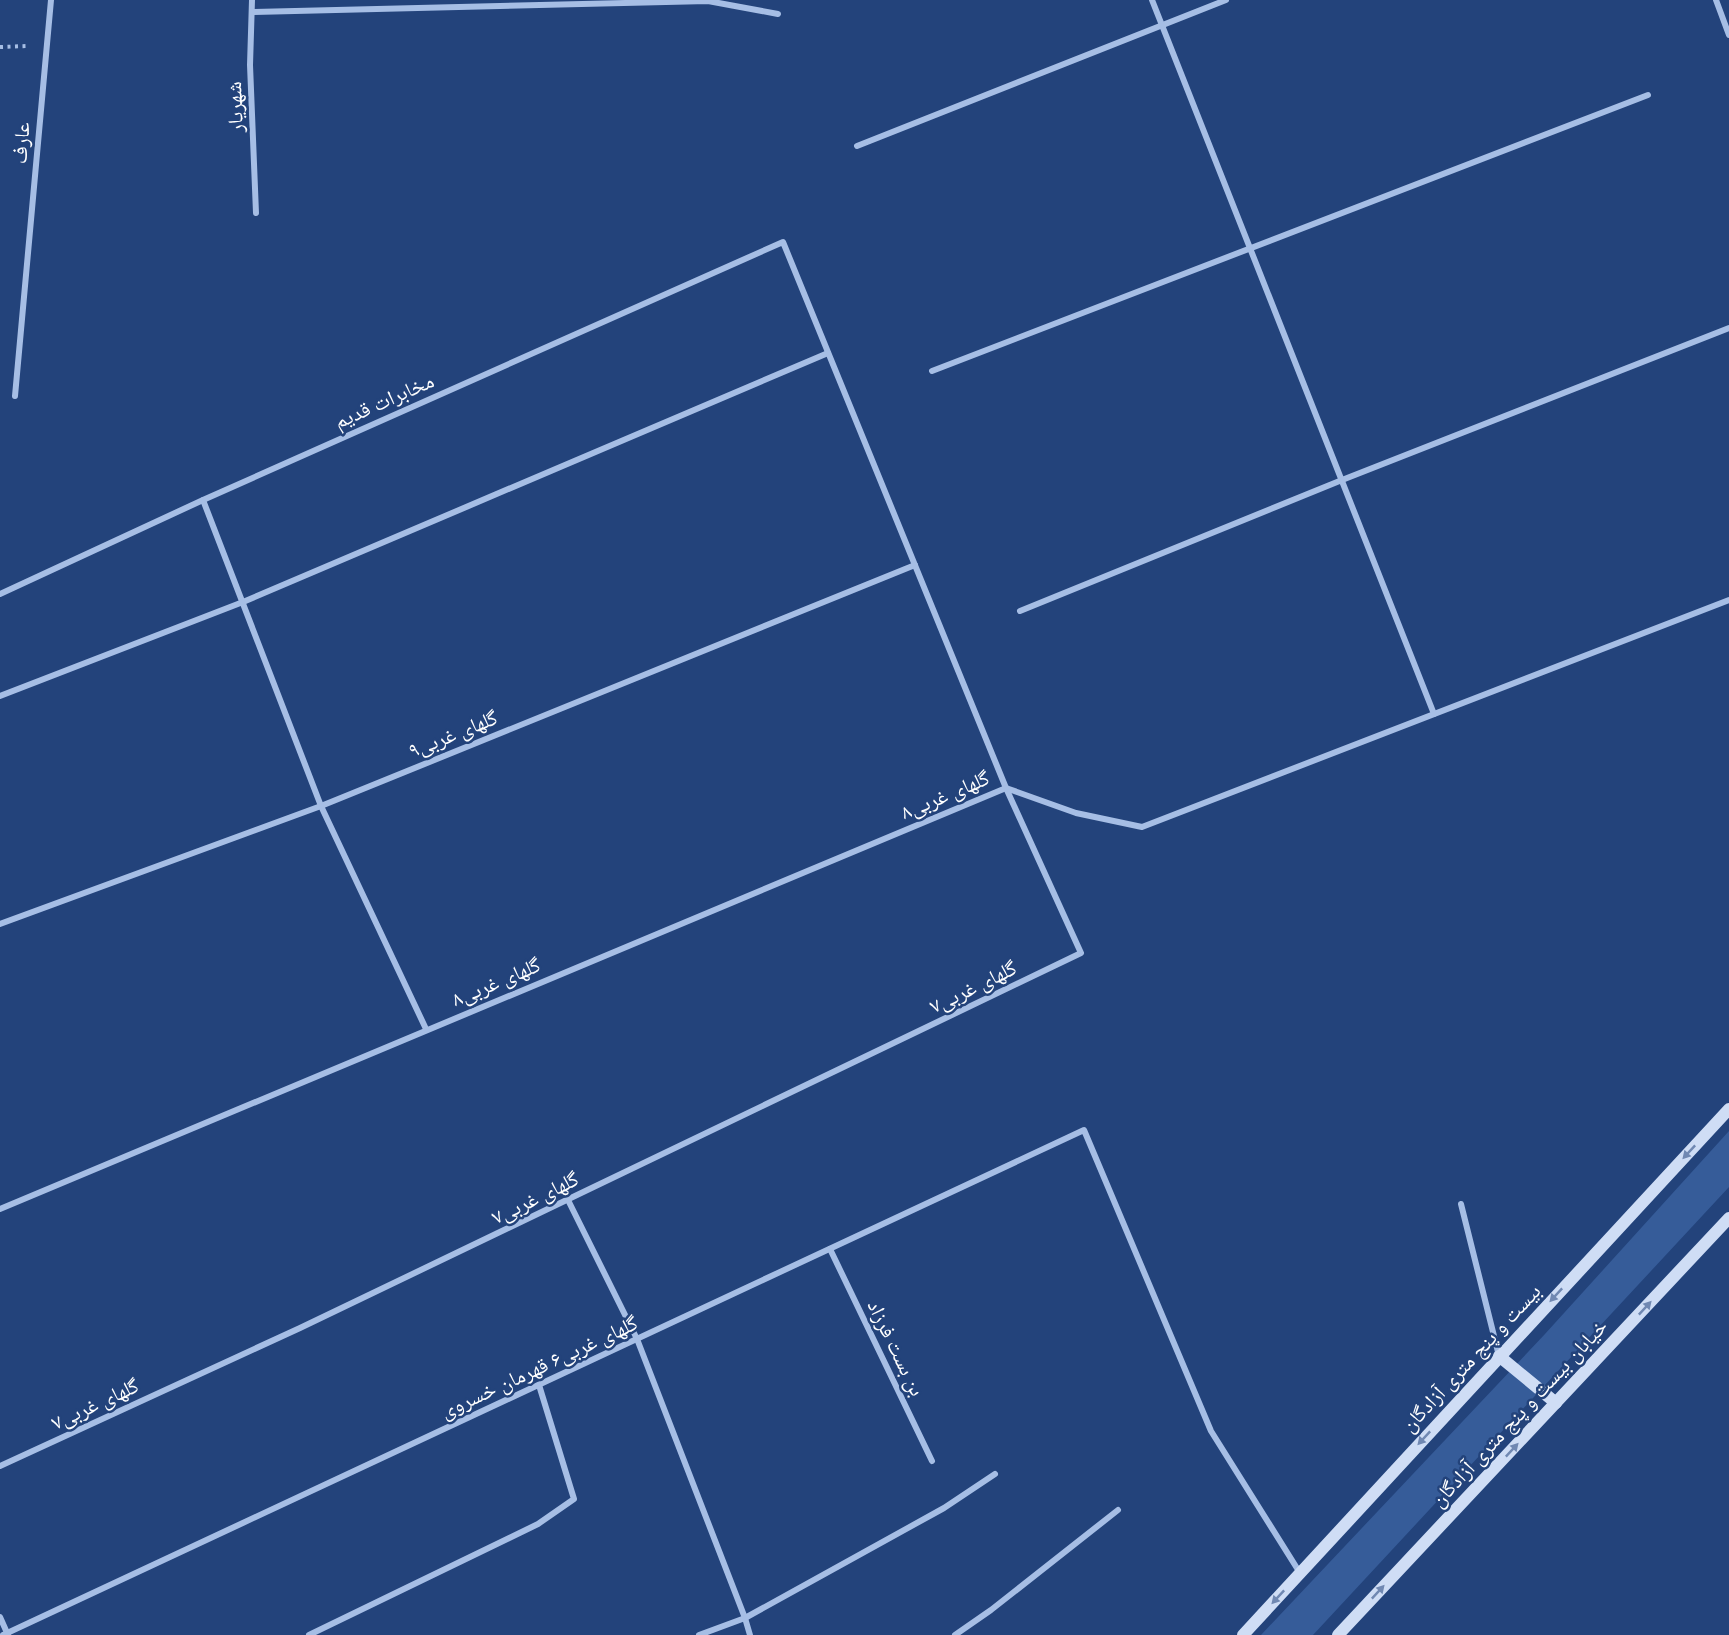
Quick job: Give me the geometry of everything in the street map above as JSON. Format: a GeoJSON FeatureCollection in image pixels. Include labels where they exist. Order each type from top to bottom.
{"type":"FeatureCollection","features":[{"type":"Feature","properties":{"kind":"main road","name":"بیست و پنج متری آزادگان"},"geometry":{"type":"LineString","coordinates":[[1243,1635],[1729,1109]]}},
{"type":"Feature","properties":{"kind":"main road","name":"خیابان بیست و پنج متری آزادگان"},"geometry":{"type":"LineString","coordinates":[[1338,1635],[1729,1218]]}},
{"type":"Feature","properties":{"kind":"main road"},"geometry":{"type":"LineString","coordinates":[[1499,1356],[1556,1403]]}},
{"type":"Feature","properties":{"kind":"street","name":"عارف"},"geometry":{"type":"LineString","coordinates":[[15,396],[51,0]]}},
{"type":"Feature","properties":{"kind":"street","name":"شهریار"},"geometry":{"type":"LineString","coordinates":[[252,0],[250,65],[256,213]]}},
{"type":"Feature","properties":{"kind":"street"},"geometry":{"type":"LineString","coordinates":[[1152,0],[1434,714]]}},
{"type":"Feature","properties":{"kind":"street"},"geometry":{"type":"LineString","coordinates":[[857,146],[1226,0]]}},
{"type":"Feature","properties":{"kind":"street"},"geometry":{"type":"LineString","coordinates":[[1716,0],[1729,35]]}},
{"type":"Feature","properties":{"kind":"street"},"geometry":{"type":"LineString","coordinates":[[252,12],[708,1],[778,14]]}},
{"type":"Feature","properties":{"kind":"street"},"geometry":{"type":"LineString","coordinates":[[932,371],[1648,95]]}},
{"type":"Feature","properties":{"kind":"street","name":"مخابرات قدیم"},"geometry":{"type":"LineString","coordinates":[[0,594],[203,500],[783,242],[828,353]]}},
{"type":"Feature","properties":{"kind":"street"},"geometry":{"type":"LineString","coordinates":[[1020,611],[1341,480],[1729,328]]}},
{"type":"Feature","properties":{"kind":"street"},"geometry":{"type":"LineString","coordinates":[[0,696],[243,602],[828,353],[1006,788],[1076,813],[1142,827],[1729,600]]}},
{"type":"Feature","properties":{"kind":"street"},"geometry":{"type":"LineString","coordinates":[[203,500],[321,806],[426,1029]]}},
{"type":"Feature","properties":{"kind":"street","name":"گلهای غربی۹"},"geometry":{"type":"LineString","coordinates":[[0,924],[321,806],[915,565]]}},
{"type":"Feature","properties":{"kind":"street","name":"گلهای غربی۷"},"geometry":{"type":"LineString","coordinates":[[0,1466],[300,1328],[1081,953],[1006,788]]}},
{"type":"Feature","properties":{"kind":"street","name":"گلهای غربی۸"},"geometry":{"type":"LineString","coordinates":[[0,1209],[1006,788]]}},
{"type":"Feature","properties":{"kind":"street","name":"گلهای غربی۶ قهرمان خسروی"},"geometry":{"type":"LineString","coordinates":[[6,1635],[1084,1130],[1211,1431],[1300,1573]]}},
{"type":"Feature","properties":{"kind":"street"},"geometry":{"type":"LineString","coordinates":[[568,1200],[637,1339],[750,1635]]}},
{"type":"Feature","properties":{"kind":"street"},"geometry":{"type":"LineString","coordinates":[[1461,1203],[1499,1356]]}},
{"type":"Feature","properties":{"kind":"street","name":"بن بست فرزاد"},"geometry":{"type":"LineString","coordinates":[[830,1249],[932,1461]]}},
{"type":"Feature","properties":{"kind":"street"},"geometry":{"type":"LineString","coordinates":[[309,1635],[537,1524],[574,1499],[539,1385]]}},
{"type":"Feature","properties":{"kind":"street"},"geometry":{"type":"LineString","coordinates":[[699,1635],[745,1618],[944,1508],[995,1474]]}},
{"type":"Feature","properties":{"kind":"street"},"geometry":{"type":"LineString","coordinates":[[955,1635],[991,1610],[1118,1510]]}},
{"type":"Feature","properties":{"kind":"street"},"geometry":{"type":"LineString","coordinates":[[0,1617],[6,1635]]}},
{"type":"Feature","properties":{"kind":"path"},"geometry":{"type":"LineString","coordinates":[[0,47],[46,46]]}},
{"type":"Feature","properties":{"kind":"shaded area"},"geometry":{"type":"Polygon","coordinates":[[[1729,1131],[1729,1187],[1313,1635],[1261,1635],[1545,1334],[1729,1131]]]}}]}
